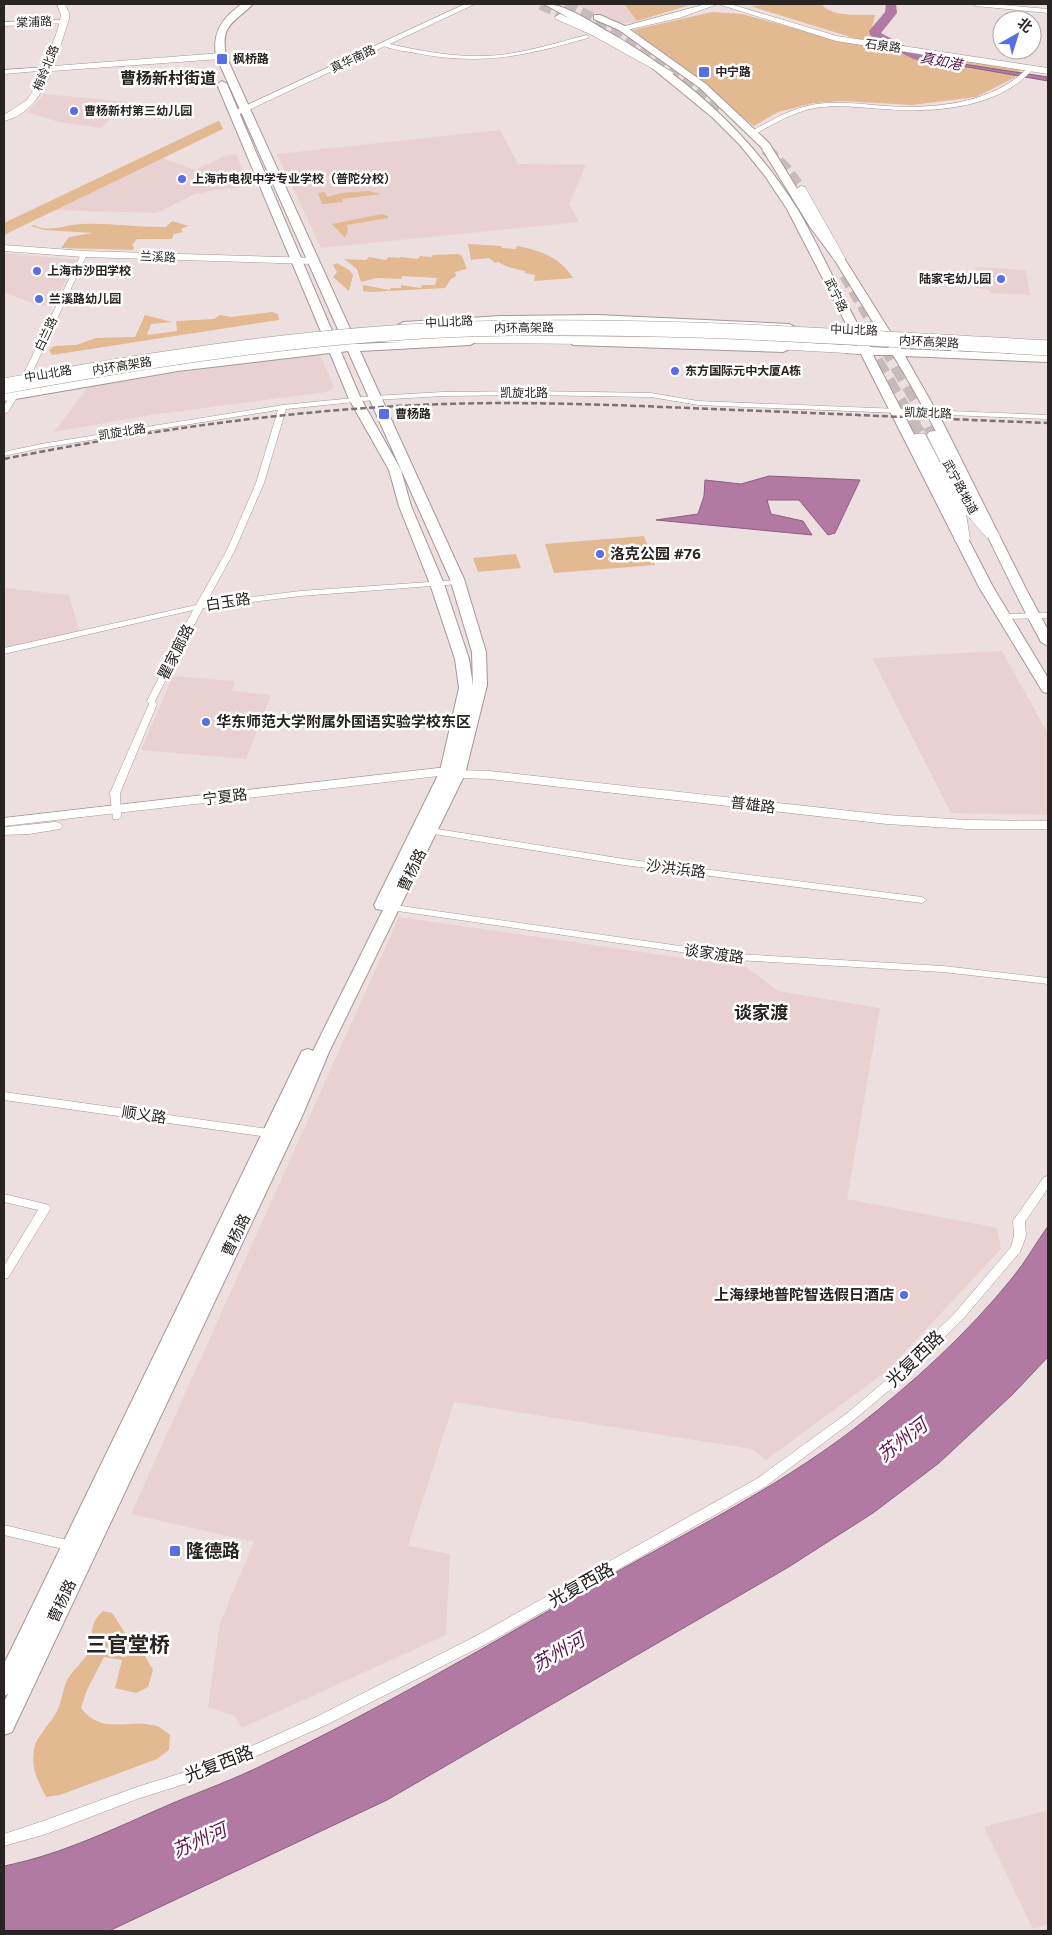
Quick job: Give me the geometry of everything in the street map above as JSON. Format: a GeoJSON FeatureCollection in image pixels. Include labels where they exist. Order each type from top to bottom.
{"type":"FeatureCollection","features":[{"type":"Feature","properties":{"kind":"highway"},"geometry":{"type":"LineString","coordinates":[[560,17],[602,37],[668,73]]}},
{"type":"Feature","properties":{"kind":"highway"},"geometry":{"type":"LineString","coordinates":[[801,190],[839,258]]}},
{"type":"Feature","properties":{"kind":"highway"},"geometry":{"type":"LineString","coordinates":[[369,337],[469,325],[582,322],[819,329]]}},
{"type":"Feature","properties":{"kind":"highway","name":"内环高架路"},"geometry":{"type":"LineString","coordinates":[[4,386],[258,346],[514,328],[624,329],[1048,348]]}},
{"type":"Feature","properties":{"kind":"highway","name":"内环高架路"},"geometry":{"type":"LineString","coordinates":[[10,393],[230,354],[369,337],[608,335],[1048,352]]}},
{"type":"Feature","properties":{"kind":"highway"},"geometry":{"type":"LineString","coordinates":[[369,337],[705,341],[863,350]]}},
{"type":"Feature","properties":{"kind":"highway"},"geometry":{"type":"LineString","coordinates":[[1034,341],[1048,341]]}},
{"type":"Feature","properties":{"kind":"highway","name":"武宁路地道"},"geometry":{"type":"LineString","coordinates":[[962,539],[959,514],[927,436],[973,513],[992,535]]}},
{"type":"Feature","properties":{"kind":"main road","name":"曹杨路"},"geometry":{"type":"LineString","coordinates":[[239,4],[221,19],[211,31],[209,44],[246,108],[312,261],[458,582],[479,652],[480,685],[431,831],[387,907]]}},
{"type":"Feature","properties":{"kind":"main road","name":"曹杨路"},"geometry":{"type":"LineString","coordinates":[[4,1725],[70,1546],[277,1134],[321,1052],[449,775],[466,688],[462,659],[437,584],[405,506],[395,470],[355,399],[235,113],[216,57],[220,31],[228,19],[248,4]]}},
{"type":"Feature","properties":{"kind":"main road","name":"武宁路"},"geometry":{"type":"LineString","coordinates":[[550,4],[602,30],[685,86],[728,127],[767,174],[792,210],[877,374],[893,412],[905,428],[986,587],[1048,689]]}},
{"type":"Feature","properties":{"kind":"main road"},"geometry":{"type":"LineString","coordinates":[[578,8],[622,28],[703,86],[765,145],[815,227],[839,258],[897,350],[931,412],[1018,588],[1041,616],[1048,642]]}},
{"type":"Feature","properties":{"kind":"main road","name":"中山北路"},"geometry":{"type":"LineString","coordinates":[[4,382],[176,352],[326,332],[434,323],[591,318],[651,319],[1034,341]]}},
{"type":"Feature","properties":{"kind":"main road","name":"中山北路"},"geometry":{"type":"LineString","coordinates":[[4,397],[10,393],[227,360],[352,347],[518,342],[897,350],[1048,358]]}},
{"type":"Feature","properties":{"kind":"main road","name":"曹杨路"},"geometry":{"type":"LineString","coordinates":[[4,1686],[35,1640],[277,1134]]}},
{"type":"Feature","properties":{"kind":"street"},"geometry":{"type":"LineString","coordinates":[[60,4],[64,9],[64,22]]}},
{"type":"Feature","properties":{"kind":"street","name":"真华南路"},"geometry":{"type":"LineString","coordinates":[[235,113],[471,4]]}},
{"type":"Feature","properties":{"kind":"street"},"geometry":{"type":"LineString","coordinates":[[622,28],[676,16],[714,4]]}},
{"type":"Feature","properties":{"kind":"street","name":"石泉路"},"geometry":{"type":"LineString","coordinates":[[722,4],[836,38],[914,50],[1027,72],[1048,70]]}},
{"type":"Feature","properties":{"kind":"street"},"geometry":{"type":"LineString","coordinates":[[976,4],[1048,12]]}},
{"type":"Feature","properties":{"kind":"street","name":"棠浦路"},"geometry":{"type":"LineString","coordinates":[[4,24],[64,22]]}},
{"type":"Feature","properties":{"kind":"street","name":"梅岭北路"},"geometry":{"type":"LineString","coordinates":[[4,118],[20,111],[34,98],[64,22]]}},
{"type":"Feature","properties":{"kind":"street"},"geometry":{"type":"LineString","coordinates":[[384,45],[443,56],[481,58],[509,56],[586,38]]}},
{"type":"Feature","properties":{"kind":"street"},"geometry":{"type":"LineString","coordinates":[[4,72],[216,57]]}},
{"type":"Feature","properties":{"kind":"street"},"geometry":{"type":"LineString","coordinates":[[753,133],[790,113],[816,106],[845,104],[910,109],[966,102],[1005,89],[1027,72]]}},
{"type":"Feature","properties":{"kind":"street","name":"兰溪路"},"geometry":{"type":"LineString","coordinates":[[4,248],[84,254],[312,261]]}},
{"type":"Feature","properties":{"kind":"street","name":"白兰路"},"geometry":{"type":"LineString","coordinates":[[4,412],[10,393],[25,378],[84,254]]}},
{"type":"Feature","properties":{"kind":"street","name":"凯旋北路"},"geometry":{"type":"LineString","coordinates":[[4,454],[41,446],[283,407],[355,399],[443,394],[642,395],[698,403],[1048,417]]}},
{"type":"Feature","properties":{"kind":"street","name":"瞿家廊路"},"geometry":{"type":"LineString","coordinates":[[115,813],[115,793],[153,704],[151,701],[198,607],[231,550],[260,483],[283,407]]}},
{"type":"Feature","properties":{"kind":"street","name":"白玉路"},"geometry":{"type":"LineString","coordinates":[[4,652],[198,607],[285,594],[458,582]]}},
{"type":"Feature","properties":{"kind":"street"},"geometry":{"type":"LineString","coordinates":[[1004,617],[1041,616]]}},
{"type":"Feature","properties":{"kind":"street","name":"宁夏路"},"geometry":{"type":"LineString","coordinates":[[4,822],[115,813],[449,775]]}},
{"type":"Feature","properties":{"kind":"street","name":"普雄路"},"geometry":{"type":"LineString","coordinates":[[449,775],[490,775],[816,813],[935,823],[1048,825]]}},
{"type":"Feature","properties":{"kind":"street","name":"宁夏路"},"geometry":{"type":"LineString","coordinates":[[4,831],[29,830],[115,813]]}},
{"type":"Feature","properties":{"kind":"street","name":"沙洪浜路"},"geometry":{"type":"LineString","coordinates":[[431,831],[624,862],[922,900]]}},
{"type":"Feature","properties":{"kind":"street","name":"谈家渡路"},"geometry":{"type":"LineString","coordinates":[[387,907],[736,957],[781,962],[943,969],[1048,981]]}},
{"type":"Feature","properties":{"kind":"street","name":"顺义路"},"geometry":{"type":"LineString","coordinates":[[4,1096],[277,1134]]}},
{"type":"Feature","properties":{"kind":"street","name":"光复西路"},"geometry":{"type":"LineString","coordinates":[[4,1840],[46,1827],[137,1792],[216,1768],[321,1721],[481,1640],[762,1482],[870,1400],[947,1329],[1016,1249],[1020,1236],[1019,1221],[1048,1180]]}},
{"type":"Feature","properties":{"kind":"street"},"geometry":{"type":"LineString","coordinates":[[4,1198],[44,1208],[4,1275]]}},
{"type":"Feature","properties":{"kind":"street"},"geometry":{"type":"LineString","coordinates":[[4,1530],[70,1546]]}},
{"type":"Feature","properties":{"kind":"shaded area"},"geometry":{"type":"Polygon","coordinates":[[[575,4],[623,4],[637,21],[617,23],[575,4]]]}},
{"type":"Feature","properties":{"kind":"shaded area"},"geometry":{"type":"Polygon","coordinates":[[[624,4],[693,4],[637,21],[624,4]]]}},
{"type":"Feature","properties":{"kind":"shaded area"},"geometry":{"type":"Polygon","coordinates":[[[821,4],[839,13],[875,15],[869,39],[857,39],[750,6],[821,4]]]}},
{"type":"Feature","properties":{"kind":"shaded area"},"geometry":{"type":"Polygon","coordinates":[[[712,12],[742,14],[844,42],[1023,68],[1014,78],[976,97],[912,105],[843,101],[814,103],[778,112],[754,126],[633,30],[712,12]]]}},
{"type":"Feature","properties":{"kind":"shaded area","name":"曹杨新村第三幼儿园"},"geometry":{"type":"Polygon","coordinates":[[[44,94],[127,102],[101,128],[59,122],[27,112],[44,94]]]}},
{"type":"Feature","properties":{"kind":"shaded area"},"geometry":{"type":"Polygon","coordinates":[[[218,121],[223,129],[4,235],[4,223],[218,121]]]}},
{"type":"Feature","properties":{"kind":"shaded area"},"geometry":{"type":"Polygon","coordinates":[[[500,130],[518,164],[586,165],[569,204],[579,222],[321,248],[277,154],[500,130]]]}},
{"type":"Feature","properties":{"kind":"shaded area","name":"上海市电视中学专业学校（普陀分校）"},"geometry":{"type":"Polygon","coordinates":[[[236,154],[249,186],[208,191],[201,194],[197,193],[157,213],[55,210],[162,158],[195,170],[227,155],[236,154]]]}},
{"type":"Feature","properties":{"kind":"shaded area"},"geometry":{"type":"Polygon","coordinates":[[[369,191],[381,194],[342,199],[343,202],[322,204],[318,193],[325,192],[327,197],[341,193],[369,191]]]}},
{"type":"Feature","properties":{"kind":"shaded area"},"geometry":{"type":"Polygon","coordinates":[[[382,214],[388,216],[388,218],[347,225],[348,230],[345,238],[332,224],[382,214]]]}},
{"type":"Feature","properties":{"kind":"shaded area"},"geometry":{"type":"Polygon","coordinates":[[[172,221],[188,226],[181,229],[183,232],[174,234],[172,239],[137,239],[132,245],[134,247],[133,250],[61,248],[69,237],[93,233],[44,230],[31,226],[34,225],[48,229],[84,224],[166,227],[172,221]]]}},
{"type":"Feature","properties":{"kind":"shaded area"},"geometry":{"type":"Polygon","coordinates":[[[468,244],[516,249],[517,246],[534,250],[556,260],[573,278],[534,281],[535,275],[498,262],[495,263],[489,258],[471,260],[468,244]]]}},
{"type":"Feature","properties":{"kind":"shaded area","name":"上海市沙田学校"},"geometry":{"type":"Polygon","coordinates":[[[4,253],[77,260],[52,306],[37,305],[4,292],[4,253]]]}},
{"type":"Feature","properties":{"kind":"shaded area"},"geometry":{"type":"Polygon","coordinates":[[[458,254],[462,256],[467,269],[455,272],[456,276],[451,279],[445,288],[370,292],[363,291],[363,285],[390,290],[391,288],[401,288],[401,285],[421,288],[422,285],[435,285],[437,278],[402,276],[401,279],[377,278],[361,282],[357,269],[344,259],[366,260],[369,257],[386,260],[388,257],[400,257],[418,259],[420,256],[431,257],[433,255],[458,254]]]}},
{"type":"Feature","properties":{"kind":"shaded area"},"geometry":{"type":"Polygon","coordinates":[[[337,263],[349,270],[353,275],[349,291],[333,277],[337,272],[333,265],[337,263]]]}},
{"type":"Feature","properties":{"kind":"shaded area","name":"陆家宅幼儿园"},"geometry":{"type":"Polygon","coordinates":[[[975,267],[1026,270],[1030,295],[990,293],[990,290],[976,288],[975,267]]]}},
{"type":"Feature","properties":{"kind":"shaded area"},"geometry":{"type":"Polygon","coordinates":[[[272,312],[278,314],[279,320],[52,355],[49,350],[54,346],[76,345],[96,338],[135,337],[145,315],[172,322],[151,324],[147,335],[177,331],[176,321],[214,319],[220,315],[231,317],[272,312]]]}},
{"type":"Feature","properties":{"kind":"shaded area"},"geometry":{"type":"Polygon","coordinates":[[[320,355],[334,386],[333,389],[326,392],[150,415],[54,432],[88,387],[256,360],[320,355]]]}},
{"type":"Feature","properties":{"kind":"shaded area","name":"洛克公园 #76"},"geometry":{"type":"Polygon","coordinates":[[[644,536],[655,565],[554,573],[545,544],[644,536]]]}},
{"type":"Feature","properties":{"kind":"shaded area"},"geometry":{"type":"Polygon","coordinates":[[[516,554],[521,568],[478,572],[473,558],[516,554]]]}},
{"type":"Feature","properties":{"kind":"shaded area"},"geometry":{"type":"Polygon","coordinates":[[[4,588],[69,595],[80,632],[4,649],[4,588]]]}},
{"type":"Feature","properties":{"kind":"shaded area"},"geometry":{"type":"Polygon","coordinates":[[[1002,651],[1048,734],[1048,815],[951,813],[872,658],[1002,651]]]}},
{"type":"Feature","properties":{"kind":"shaded area","name":"华东师范大学附属外国语实验学校东区"},"geometry":{"type":"Polygon","coordinates":[[[173,676],[235,681],[232,691],[271,695],[246,759],[141,750],[173,676]]]}},
{"type":"Feature","properties":{"kind":"shaded area"},"geometry":{"type":"Polygon","coordinates":[[[399,917],[746,967],[778,991],[880,1008],[847,1199],[997,1228],[1001,1249],[887,1371],[766,1460],[752,1449],[454,1402],[408,1546],[450,1554],[446,1635],[242,1728],[235,1716],[208,1707],[220,1623],[254,1542],[131,1514],[399,917]]]}},
{"type":"Feature","properties":{"kind":"shaded area"},"geometry":{"type":"Polygon","coordinates":[[[103,1611],[112,1613],[131,1642],[145,1656],[153,1670],[148,1687],[136,1693],[115,1688],[122,1660],[104,1657],[87,1690],[81,1708],[98,1722],[157,1726],[170,1735],[169,1750],[157,1759],[60,1795],[46,1797],[34,1768],[35,1744],[58,1709],[67,1680],[86,1656],[89,1650],[93,1627],[98,1616],[103,1611]]]}},
{"type":"Feature","properties":{"kind":"shaded area"},"geometry":{"type":"Polygon","coordinates":[[[1048,1810],[1048,1924],[1033,1929],[984,1827],[1048,1810]]]}},
{"type":"Feature","properties":{"kind":"water"},"geometry":{"type":"Polygon","coordinates":[[[887,4],[895,5],[893,14],[879,34],[900,46],[885,43],[875,35],[886,15],[887,4]]]}},
{"type":"Feature","properties":{"kind":"water"},"geometry":{"type":"Polygon","coordinates":[[[897,50],[904,50],[917,57],[1048,77],[1048,81],[916,58],[897,50]]]}},
{"type":"Feature","properties":{"kind":"water"},"geometry":{"type":"Polygon","coordinates":[[[769,476],[860,480],[835,533],[828,535],[799,500],[767,500],[771,514],[803,521],[812,535],[656,520],[698,514],[704,496],[705,480],[741,484],[769,476]]]}},
{"type":"Feature","properties":{"kind":"water","name":"苏州河"},"geometry":{"type":"Polygon","coordinates":[[[1048,1226],[1048,1357],[1013,1394],[939,1463],[873,1513],[787,1568],[387,1800],[109,1931],[4,1931],[4,1866],[26,1861],[90,1839],[242,1775],[306,1744],[426,1680],[722,1514],[823,1451],[897,1394],[958,1338],[1013,1277],[1048,1226]]]}},
{"type":"Feature","properties":{"kind":"waterway","name":"真如港"},"geometry":{"type":"LineString","coordinates":[[891,4],[891,13],[875,31],[875,35],[917,57],[941,61]]}},
{"type":"Feature","properties":{"kind":"tunnel"},"geometry":{"type":"LineString","coordinates":[[541,4],[574,18]]}},
{"type":"Feature","properties":{"kind":"tunnel"},"geometry":{"type":"LineString","coordinates":[[565,5],[649,51],[688,79],[725,110]]}},
{"type":"Feature","properties":{"kind":"tunnel"},"geometry":{"type":"LineString","coordinates":[[766,149],[786,169],[801,190]]}},
{"type":"Feature","properties":{"kind":"tunnel"},"geometry":{"type":"LineString","coordinates":[[845,275],[875,327]]}},
{"type":"Feature","properties":{"kind":"tunnel"},"geometry":{"type":"LineString","coordinates":[[874,326],[925,413],[934,435]]}},
{"type":"Feature","properties":{"kind":"tunnel"},"geometry":{"type":"LineString","coordinates":[[864,341],[920,437]]}},
{"type":"Feature","properties":{"kind":"railway"},"geometry":{"type":"LineString","coordinates":[[4,459],[222,422],[332,411],[443,404],[590,404],[1048,423]]}},
{"type":"Feature","properties":{"kind":"place","name":"枫桥路"},"geometry":{"type":"Point","coordinates":[222,59]}},
{"type":"Feature","properties":{"kind":"place","name":"中宁路"},"geometry":{"type":"Point","coordinates":[704,72]}},
{"type":"Feature","properties":{"kind":"place","name":"曹杨新村第三幼儿园"},"geometry":{"type":"Point","coordinates":[74,111]}},
{"type":"Feature","properties":{"kind":"place","name":"上海市电视中学专业学校（普陀分校）"},"geometry":{"type":"Point","coordinates":[182,179]}},
{"type":"Feature","properties":{"kind":"place","name":"上海市沙田学校"},"geometry":{"type":"Point","coordinates":[37,271]}},
{"type":"Feature","properties":{"kind":"place","name":"陆家宅幼儿园"},"geometry":{"type":"Point","coordinates":[1001,279]}},
{"type":"Feature","properties":{"kind":"place","name":"兰溪路幼儿园"},"geometry":{"type":"Point","coordinates":[39,299]}},
{"type":"Feature","properties":{"kind":"place","name":"东方国际元中大厦A栋"},"geometry":{"type":"Point","coordinates":[675,371]}},
{"type":"Feature","properties":{"kind":"place","name":"曹杨路"},"geometry":{"type":"Point","coordinates":[384,414]}},
{"type":"Feature","properties":{"kind":"place","name":"洛克公园 #76"},"geometry":{"type":"Point","coordinates":[600,554]}},
{"type":"Feature","properties":{"kind":"place","name":"华东师范大学附属外国语实验学校东区"},"geometry":{"type":"Point","coordinates":[206,722]}},
{"type":"Feature","properties":{"kind":"place","name":"上海绿地普陀智选假日酒店"},"geometry":{"type":"Point","coordinates":[904,1295]}},
{"type":"Feature","properties":{"kind":"place","name":"隆德路"},"geometry":{"type":"Point","coordinates":[175,1551]}},
{"type":"Feature","properties":{"kind":"district","name":"曹杨新村街道"},"geometry":{"type":"Point","coordinates":[168,78]}},
{"type":"Feature","properties":{"kind":"district","name":"谈家渡"},"geometry":{"type":"Point","coordinates":[761,1013]}},
{"type":"Feature","properties":{"kind":"district","name":"三官堂桥"},"geometry":{"type":"Point","coordinates":[128,1645]}}]}
